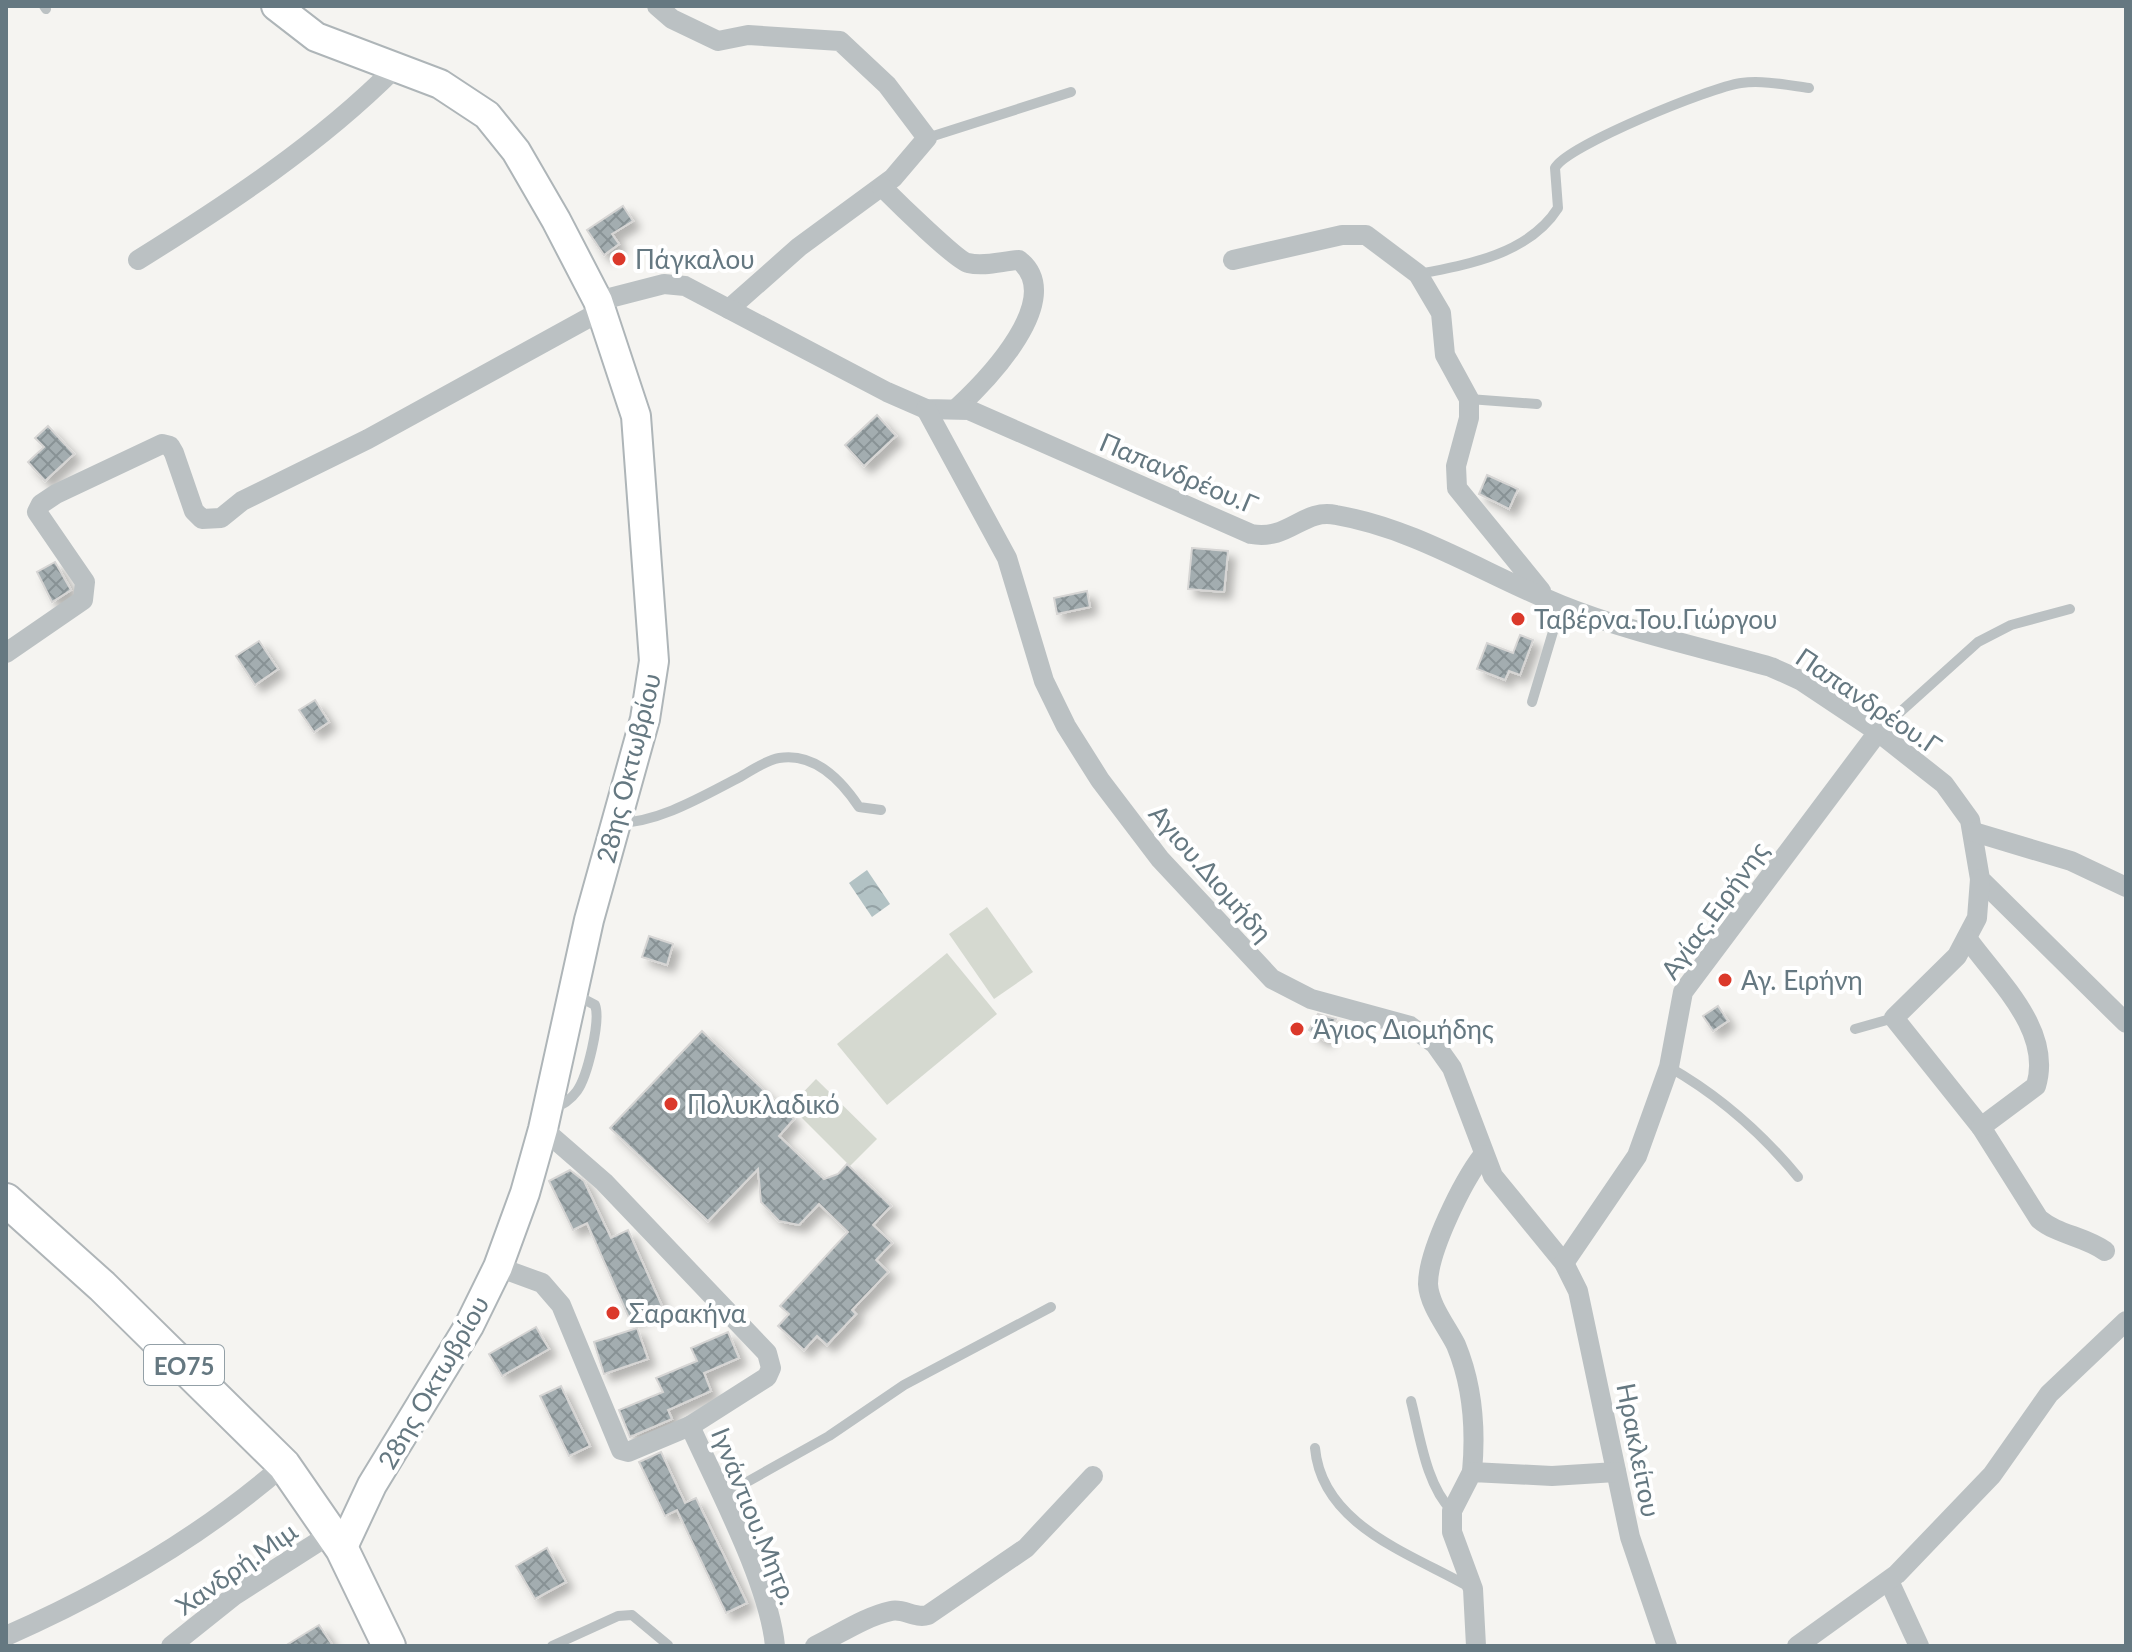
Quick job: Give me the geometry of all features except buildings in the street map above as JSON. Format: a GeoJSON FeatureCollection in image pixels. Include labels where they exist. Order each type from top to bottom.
{"type":"FeatureCollection","features":[{"type":"Feature","properties":{"kind":"main road","name":"28ης Οκτωβρίου"},"geometry":{"type":"LineString","coordinates":[[276,6],[316,37],[448,88],[493,121],[540,192],[600,306],[636,416],[654,661],[645,719],[571,992],[545,1121],[498,1267],[454,1354],[337,1541]]}},
{"type":"Feature","properties":{"kind":"main road","name":"ΕΟ75"},"geometry":{"type":"LineString","coordinates":[[6,1200],[102,1286],[284,1465],[337,1541],[389,1646]]}},
{"type":"Feature","properties":{"kind":"street"},"geometry":{"type":"LineString","coordinates":[[657,6],[672,19],[718,41],[748,35],[840,41],[887,85],[927,138],[912,160],[882,187],[799,247],[729,309]]}},
{"type":"Feature","properties":{"kind":"street"},"geometry":{"type":"LineString","coordinates":[[138,260],[209,216],[298,151],[367,96],[394,69]]}},
{"type":"Feature","properties":{"kind":"street"},"geometry":{"type":"LineString","coordinates":[[882,187],[955,257],[973,264],[1019,260],[1032,275],[1035,286],[1031,311],[1004,357],[958,407]]}},
{"type":"Feature","properties":{"kind":"street"},"geometry":{"type":"LineString","coordinates":[[1233,260],[1342,235],[1366,235],[1418,274],[1441,313],[1445,355],[1469,399],[1469,418],[1456,466],[1457,488],[1553,601]]}},
{"type":"Feature","properties":{"kind":"street","name":"Παπανδρέου.Γ"},"geometry":{"type":"LineString","coordinates":[[6,653],[83,600],[85,582],[37,512],[41,504],[56,494],[162,444],[170,446],[174,453],[194,511],[202,519],[221,518],[242,501],[368,439],[600,306],[634,290],[676,284],[729,309],[792,345],[926,409],[958,407],[1251,534],[1274,536],[1319,514],[1337,515],[1423,541],[1553,601],[1771,667],[1800,680],[1878,732],[1944,784],[1963,807],[1974,832]]}},
{"type":"Feature","properties":{"kind":"street","name":"Αγιου.Διομήδη"},"geometry":{"type":"LineString","coordinates":[[926,409],[1007,558],[1044,681],[1066,726],[1100,780],[1160,859],[1272,979],[1311,999],[1410,1026],[1435,1044],[1452,1068],[1483,1155],[1505,1195],[1564,1263]]}},
{"type":"Feature","properties":{"kind":"street","name":"Αγίας.Ειρήνης"},"geometry":{"type":"LineString","coordinates":[[1564,1263],[1637,1156],[1669,1067],[1683,992],[1878,732]]}},
{"type":"Feature","properties":{"kind":"street"},"geometry":{"type":"LineString","coordinates":[[2105,1251],[2093,1242],[2050,1228],[2039,1219],[1981,1127],[1894,1018],[1957,956],[1977,918],[1980,879],[1974,832],[2071,861],[2126,887]]}},
{"type":"Feature","properties":{"kind":"street"},"geometry":{"type":"LineString","coordinates":[[1980,879],[2126,1023]]}},
{"type":"Feature","properties":{"kind":"street"},"geometry":{"type":"LineString","coordinates":[[1967,938],[2024,1016],[2041,1055],[2036,1086],[1981,1127]]}},
{"type":"Feature","properties":{"kind":"street"},"geometry":{"type":"LineString","coordinates":[[545,1121],[767,1353],[771,1368],[767,1377],[690,1426]]}},
{"type":"Feature","properties":{"kind":"street"},"geometry":{"type":"LineString","coordinates":[[1476,1646],[1473,1589],[1452,1532],[1452,1511],[1472,1472],[1475,1432],[1464,1370],[1430,1296],[1428,1282],[1438,1244],[1465,1178],[1483,1155]]}},
{"type":"Feature","properties":{"kind":"street","name":"Ηρακλείτου"},"geometry":{"type":"LineString","coordinates":[[1564,1263],[1578,1291],[1630,1537],[1667,1646]]}},
{"type":"Feature","properties":{"kind":"street","name":"Ιγνάντιου.Μητρ."},"geometry":{"type":"LineString","coordinates":[[498,1267],[542,1283],[561,1305],[621,1450],[628,1452],[690,1426],[770,1615],[775,1646]]}},
{"type":"Feature","properties":{"kind":"street"},"geometry":{"type":"LineString","coordinates":[[1797,1646],[1889,1581],[1992,1475],[2049,1394],[2126,1321]]}},
{"type":"Feature","properties":{"kind":"street"},"geometry":{"type":"LineString","coordinates":[[6,1636],[79,1604],[221,1519],[284,1465]]}},
{"type":"Feature","properties":{"kind":"street"},"geometry":{"type":"LineString","coordinates":[[1472,1472],[1552,1476],[1616,1472]]}},
{"type":"Feature","properties":{"kind":"street"},"geometry":{"type":"LineString","coordinates":[[815,1646],[896,1609],[919,1618],[928,1615],[1026,1548],[1093,1476]]}},
{"type":"Feature","properties":{"kind":"street","name":"Χανδρή.Μιμ"},"geometry":{"type":"LineString","coordinates":[[171,1646],[235,1595],[337,1541]]}},
{"type":"Feature","properties":{"kind":"street"},"geometry":{"type":"LineString","coordinates":[[1889,1581],[1919,1646]]}},
{"type":"Feature","properties":{"kind":"lane"},"geometry":{"type":"LineString","coordinates":[[1418,274],[1492,256],[1541,227],[1558,208],[1555,168],[1573,150],[1707,92],[1741,83],[1809,88]]}},
{"type":"Feature","properties":{"kind":"lane"},"geometry":{"type":"LineString","coordinates":[[927,138],[1071,92]]}},
{"type":"Feature","properties":{"kind":"lane"},"geometry":{"type":"LineString","coordinates":[[1469,399],[1537,404]]}},
{"type":"Feature","properties":{"kind":"lane"},"geometry":{"type":"LineString","coordinates":[[1532,702],[1553,601]]}},
{"type":"Feature","properties":{"kind":"lane"},"geometry":{"type":"LineString","coordinates":[[1878,732],[1978,642],[2011,625],[2070,609]]}},
{"type":"Feature","properties":{"kind":"lane"},"geometry":{"type":"LineString","coordinates":[[616,823],[634,822],[681,805],[778,758],[812,762],[834,774],[859,807],[881,810]]}},
{"type":"Feature","properties":{"kind":"lane"},"geometry":{"type":"LineString","coordinates":[[1855,1029],[1894,1018]]}},
{"type":"Feature","properties":{"kind":"lane"},"geometry":{"type":"LineString","coordinates":[[1669,1067],[1707,1088],[1765,1136],[1798,1177]]}},
{"type":"Feature","properties":{"kind":"lane"},"geometry":{"type":"LineString","coordinates":[[722,1496],[829,1436],[945,1361],[1051,1307]]}},
{"type":"Feature","properties":{"kind":"lane"},"geometry":{"type":"LineString","coordinates":[[1411,1401],[1427,1463],[1442,1502],[1452,1511]]}},
{"type":"Feature","properties":{"kind":"lane"},"geometry":{"type":"LineString","coordinates":[[1315,1448],[1316,1467],[1328,1492],[1360,1527],[1473,1589]]}},
{"type":"Feature","properties":{"kind":"lane"},"geometry":{"type":"LineString","coordinates":[[552,1646],[618,1616],[632,1615],[668,1645]]}},
{"type":"Feature","properties":{"kind":"shaded area"},"geometry":{"type":"Polygon","coordinates":[[[987,907],[1033,972],[994,999],[949,934],[987,907]]]}},
{"type":"Feature","properties":{"kind":"shaded area"},"geometry":{"type":"Polygon","coordinates":[[[947,953],[997,1014],[887,1105],[837,1044],[947,953]]]}},
{"type":"Feature","properties":{"kind":"shaded area"},"geometry":{"type":"Polygon","coordinates":[[[816,1079],[877,1139],[850,1166],[790,1106],[816,1079]]]}},
{"type":"Feature","properties":{"kind":"water"},"geometry":{"type":"Polygon","coordinates":[[[867,870],[890,904],[872,917],[849,883],[867,870]]]}},
{"type":"Feature","properties":{"kind":"place","name":"Πάγκαλου"},"geometry":{"type":"Point","coordinates":[619,259]}},
{"type":"Feature","properties":{"kind":"place","name":"Ταβέρνα.Του.Γιώργου"},"geometry":{"type":"Point","coordinates":[1518,619]}},
{"type":"Feature","properties":{"kind":"place","name":"Αγ. Ειρήνη"},"geometry":{"type":"Point","coordinates":[1725,980]}},
{"type":"Feature","properties":{"kind":"place","name":"Άγιος Διομήδης"},"geometry":{"type":"Point","coordinates":[1297,1029]}},
{"type":"Feature","properties":{"kind":"place","name":"Πολυκλαδικό"},"geometry":{"type":"Point","coordinates":[671,1104]}},
{"type":"Feature","properties":{"kind":"place","name":"Σαρακήνα"},"geometry":{"type":"Point","coordinates":[613,1313]}}]}
